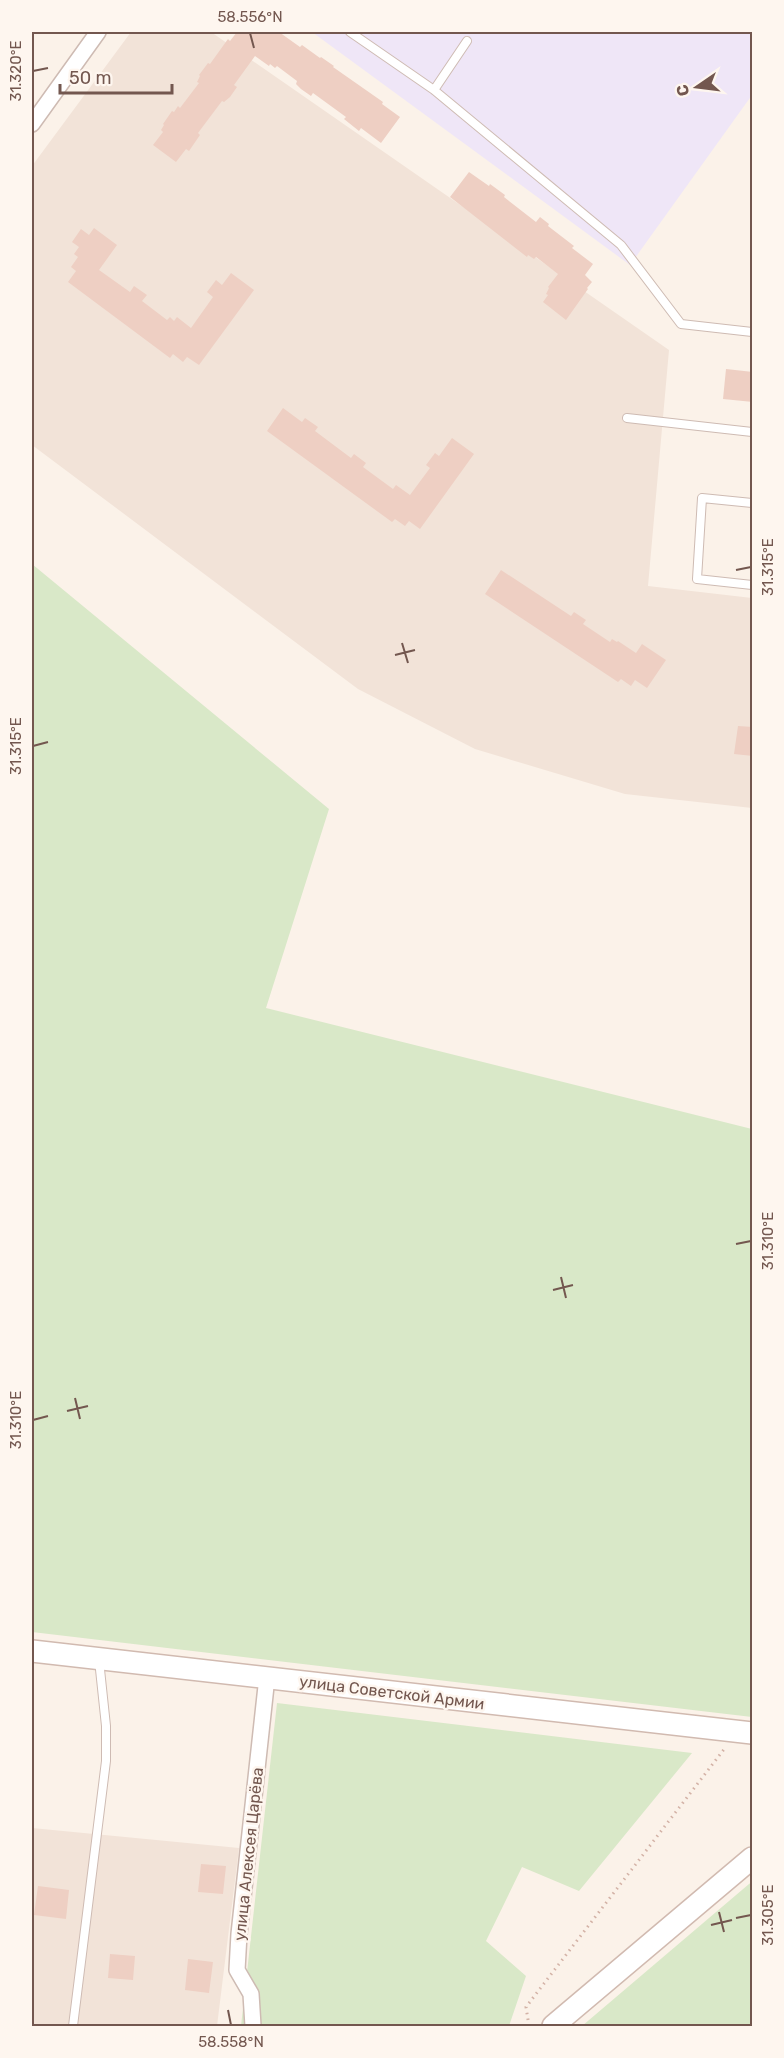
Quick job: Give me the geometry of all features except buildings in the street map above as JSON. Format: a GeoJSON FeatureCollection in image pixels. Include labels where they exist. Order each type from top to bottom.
{"type":"FeatureCollection","features":[{"type":"Feature","properties":{"kind":"main road","name":"улица Советской Армии"},"geometry":{"type":"LineString","coordinates":[[32,1651],[745,1732]]}},
{"type":"Feature","properties":{"kind":"main road"},"geometry":{"type":"LineString","coordinates":[[553,2026],[753,1858]]}},
{"type":"Feature","properties":{"kind":"street"},"geometry":{"type":"LineString","coordinates":[[32,124],[98,32]]}},
{"type":"Feature","properties":{"kind":"street","name":"улица Алексея Царёва"},"geometry":{"type":"LineString","coordinates":[[253,2026],[251,1994],[237,1970],[267,1677]]}},
{"type":"Feature","properties":{"kind":"lane"},"geometry":{"type":"LineString","coordinates":[[350,32],[434,90],[621,244],[681,324],[753,332]]}},
{"type":"Feature","properties":{"kind":"lane"},"geometry":{"type":"LineString","coordinates":[[434,90],[467,41]]}},
{"type":"Feature","properties":{"kind":"lane"},"geometry":{"type":"LineString","coordinates":[[627,418],[753,432]]}},
{"type":"Feature","properties":{"kind":"lane"},"geometry":{"type":"LineString","coordinates":[[753,503],[702,498],[697,579],[753,585]]}},
{"type":"Feature","properties":{"kind":"lane"},"geometry":{"type":"LineString","coordinates":[[73,2026],[106,1761],[106,1726],[99,1658]]}},
{"type":"Feature","properties":{"kind":"path"},"geometry":{"type":"LineString","coordinates":[[529,2026],[526,2007],[745,1732]]}},
{"type":"Feature","properties":{"kind":"shaded area"},"geometry":{"type":"Polygon","coordinates":[[[131,32],[211,32],[669,350],[648,586],[752,598],[752,808],[625,794],[475,749],[358,689],[32,445],[32,166],[131,32]]]}},
{"type":"Feature","properties":{"kind":"shaded area"},"geometry":{"type":"Polygon","coordinates":[[[312,32],[752,32],[752,95],[630,265],[312,32]]]}},
{"type":"Feature","properties":{"kind":"shaded area"},"geometry":{"type":"Polygon","coordinates":[[[32,1828],[239,1848],[217,2026],[32,2026],[32,1828]]]}},
{"type":"Feature","properties":{"kind":"green space"},"geometry":{"type":"Polygon","coordinates":[[[32,564],[329,809],[266,1008],[752,1129],[752,1717],[32,1632],[32,564]]]}},
{"type":"Feature","properties":{"kind":"green space"},"geometry":{"type":"Polygon","coordinates":[[[277,1703],[692,1753],[579,1891],[522,1867],[486,1941],[526,1976],[509,2026],[241,2026],[277,1703]]]}},
{"type":"Feature","properties":{"kind":"green space"},"geometry":{"type":"Polygon","coordinates":[[[752,1882],[752,2026],[582,2026],[749,1884],[752,1882]]]}}]}
